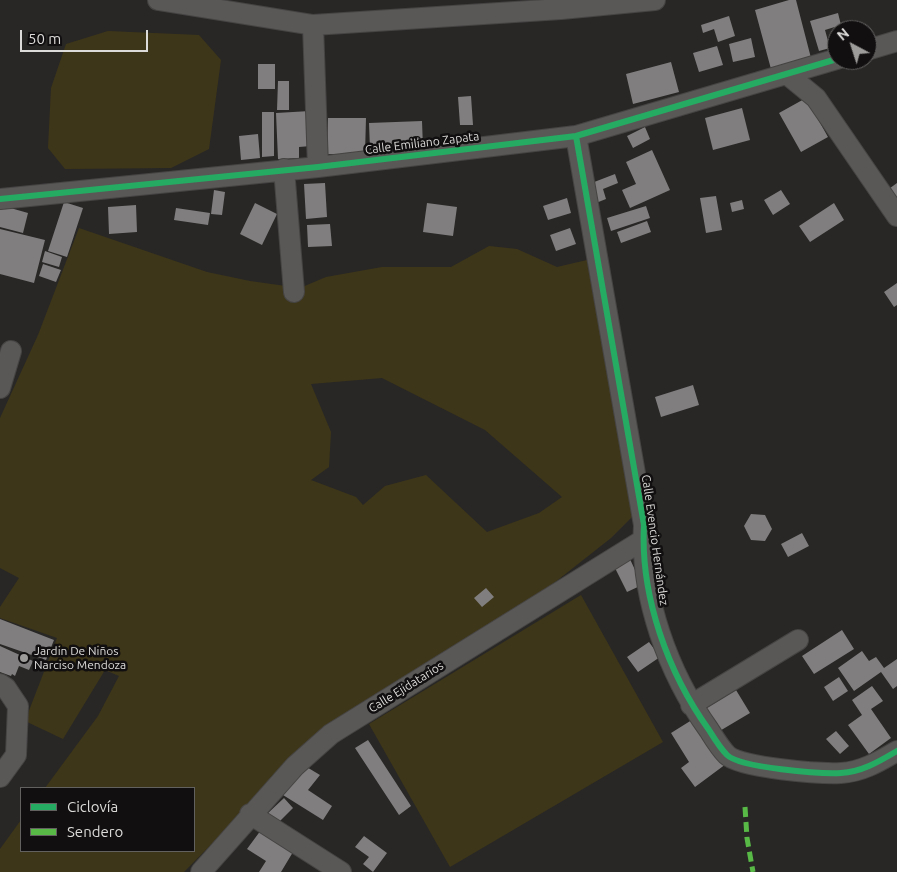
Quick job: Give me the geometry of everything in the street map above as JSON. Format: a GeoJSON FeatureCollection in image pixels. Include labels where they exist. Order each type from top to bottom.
{"type":"FeatureCollection","features":[{"type":"Feature","properties":{"kind":"street"},"geometry":{"type":"LineString","coordinates":[[158,0],[313,25],[561,9],[655,0]]}},
{"type":"Feature","properties":{"kind":"street"},"geometry":{"type":"LineString","coordinates":[[313,25],[318,167]]}},
{"type":"Feature","properties":{"kind":"street"},"geometry":{"type":"LineString","coordinates":[[877,47],[897,41]]}},
{"type":"Feature","properties":{"kind":"street","name":"Calle Emiliano Zapata"},"geometry":{"type":"LineString","coordinates":[[0,199],[318,167],[576,136],[827,63]]}},
{"type":"Feature","properties":{"kind":"street"},"geometry":{"type":"LineString","coordinates":[[788,75],[816,98],[897,216]]}},
{"type":"Feature","properties":{"kind":"street","name":"Calle Evencio Hernández"},"geometry":{"type":"LineString","coordinates":[[576,136],[644,525],[643,540],[651,603],[669,659],[691,705],[727,756],[759,767],[842,773],[873,765],[897,751]]}},
{"type":"Feature","properties":{"kind":"street"},"geometry":{"type":"LineString","coordinates":[[284,169],[294,292]]}},
{"type":"Feature","properties":{"kind":"street"},"geometry":{"type":"LineString","coordinates":[[1,384],[11,351]]}},
{"type":"Feature","properties":{"kind":"street","name":"Calle Ejidatarios"},"geometry":{"type":"LineString","coordinates":[[201,872],[250,814],[295,766],[331,734],[643,540]]}},
{"type":"Feature","properties":{"kind":"street"},"geometry":{"type":"LineString","coordinates":[[691,705],[798,640]]}},
{"type":"Feature","properties":{"kind":"street"},"geometry":{"type":"LineString","coordinates":[[0,684],[6,688],[18,706],[16,755],[0,777]]}},
{"type":"Feature","properties":{"kind":"street"},"geometry":{"type":"LineString","coordinates":[[250,814],[341,872]]}},
{"type":"Feature","properties":{"kind":"shaded area"},"geometry":{"type":"Polygon","coordinates":[[[108,31],[199,35],[221,60],[209,149],[171,168],[65,169],[48,148],[51,88],[66,44],[108,31]]]}},
{"type":"Feature","properties":{"kind":"shaded area"},"geometry":{"type":"Polygon","coordinates":[[[79,228],[207,272],[250,281],[300,288],[326,277],[382,267],[451,267],[489,246],[517,249],[557,267],[587,260],[633,516],[611,538],[540,594],[321,733],[184,872],[0,872],[0,849],[20,821],[20,852],[195,852],[195,787],[46,787],[98,716],[119,676],[105,670],[63,739],[25,721],[57,638],[0,618],[0,607],[19,578],[0,568],[0,418],[38,335],[79,228]],[[382,378],[311,384],[331,432],[329,467],[311,480],[356,497],[363,505],[385,486],[426,475],[487,532],[539,513],[562,497],[485,430],[382,378]]]}},
{"type":"Feature","properties":{"kind":"shaded area"},"geometry":{"type":"Polygon","coordinates":[[[581,595],[663,742],[450,867],[369,724],[581,595]]]}},
{"type":"Feature","properties":{"kind":"building"},"geometry":{"type":"Polygon","coordinates":[[[789,0],[796,0],[811,58],[771,69],[755,10],[789,0]]]}},
{"type":"Feature","properties":{"kind":"building"},"geometry":{"type":"Polygon","coordinates":[[[838,13],[840,20],[827,20],[827,29],[825,30],[827,49],[819,51],[810,21],[838,13]]]}},
{"type":"Feature","properties":{"kind":"building"},"geometry":{"type":"Polygon","coordinates":[[[729,16],[735,36],[718,42],[714,29],[703,33],[701,25],[729,16]]]}},
{"type":"Feature","properties":{"kind":"building"},"geometry":{"type":"Polygon","coordinates":[[[751,38],[755,57],[733,62],[729,44],[751,38]]]}},
{"type":"Feature","properties":{"kind":"building"},"geometry":{"type":"Polygon","coordinates":[[[717,46],[723,65],[699,72],[693,53],[717,46]]]}},
{"type":"Feature","properties":{"kind":"building"},"geometry":{"type":"Polygon","coordinates":[[[671,62],[679,92],[633,104],[626,74],[671,62]]]}},
{"type":"Feature","properties":{"kind":"building"},"geometry":{"type":"Polygon","coordinates":[[[258,64],[275,64],[275,89],[258,89],[258,64]]]}},
{"type":"Feature","properties":{"kind":"building"},"geometry":{"type":"Polygon","coordinates":[[[278,81],[289,81],[289,110],[277,110],[278,81]]]}},
{"type":"Feature","properties":{"kind":"building"},"geometry":{"type":"Polygon","coordinates":[[[471,96],[473,125],[460,125],[458,97],[471,96]]]}},
{"type":"Feature","properties":{"kind":"building"},"geometry":{"type":"Polygon","coordinates":[[[806,98],[828,137],[801,152],[779,113],[806,98]]]}},
{"type":"Feature","properties":{"kind":"building"},"geometry":{"type":"Polygon","coordinates":[[[742,108],[750,140],[713,150],[705,118],[742,108]]]}},
{"type":"Feature","properties":{"kind":"building"},"geometry":{"type":"Polygon","coordinates":[[[310,111],[311,146],[299,147],[299,158],[278,159],[276,113],[310,111]]]}},
{"type":"Feature","properties":{"kind":"building"},"geometry":{"type":"Polygon","coordinates":[[[262,112],[274,112],[274,156],[262,157],[262,112]]]}},
{"type":"Feature","properties":{"kind":"building"},"geometry":{"type":"Polygon","coordinates":[[[328,118],[366,118],[365,154],[327,154],[328,118]]]}},
{"type":"Feature","properties":{"kind":"building"},"geometry":{"type":"Polygon","coordinates":[[[422,121],[423,148],[370,150],[369,123],[422,121]]]}},
{"type":"Feature","properties":{"kind":"building"},"geometry":{"type":"Polygon","coordinates":[[[645,127],[650,139],[633,148],[627,136],[645,127]]]}},
{"type":"Feature","properties":{"kind":"building"},"geometry":{"type":"Polygon","coordinates":[[[258,134],[260,158],[241,160],[239,136],[258,134]]]}},
{"type":"Feature","properties":{"kind":"building"},"geometry":{"type":"Polygon","coordinates":[[[652,150],[670,190],[630,208],[622,190],[636,184],[626,162],[652,150]]]}},
{"type":"Feature","properties":{"kind":"building"},"geometry":{"type":"Polygon","coordinates":[[[615,174],[618,183],[603,189],[606,199],[596,203],[589,184],[615,174]]]}},
{"type":"Feature","properties":{"kind":"building"},"geometry":{"type":"Polygon","coordinates":[[[325,183],[327,217],[306,219],[304,184],[325,183]]]}},
{"type":"Feature","properties":{"kind":"building"},"geometry":{"type":"Polygon","coordinates":[[[897,183],[897,205],[886,191],[897,183]]]}},
{"type":"Feature","properties":{"kind":"building"},"geometry":{"type":"Polygon","coordinates":[[[214,190],[225,192],[222,215],[211,214],[214,190]]]}},
{"type":"Feature","properties":{"kind":"building"},"geometry":{"type":"Polygon","coordinates":[[[781,190],[790,204],[773,215],[764,200],[781,190]]]}},
{"type":"Feature","properties":{"kind":"building"},"geometry":{"type":"Polygon","coordinates":[[[716,196],[722,230],[706,233],[700,198],[716,196]]]}},
{"type":"Feature","properties":{"kind":"building"},"geometry":{"type":"Polygon","coordinates":[[[567,198],[571,213],[548,220],[543,206],[567,198]]]}},
{"type":"Feature","properties":{"kind":"building"},"geometry":{"type":"Polygon","coordinates":[[[742,200],[744,209],[732,212],[730,203],[742,200]]]}},
{"type":"Feature","properties":{"kind":"building"},"geometry":{"type":"Polygon","coordinates":[[[64,202],[83,208],[67,257],[48,251],[64,202]]]}},
{"type":"Feature","properties":{"kind":"building"},"geometry":{"type":"Polygon","coordinates":[[[255,203],[277,214],[262,245],[240,234],[255,203]]]}},
{"type":"Feature","properties":{"kind":"building"},"geometry":{"type":"Polygon","coordinates":[[[427,203],[457,207],[453,236],[423,232],[427,203]]]}},
{"type":"Feature","properties":{"kind":"building"},"geometry":{"type":"Polygon","coordinates":[[[834,203],[844,220],[810,242],[799,226],[834,203]]]}},
{"type":"Feature","properties":{"kind":"building"},"geometry":{"type":"Polygon","coordinates":[[[0,205],[28,213],[23,233],[0,227],[0,205]]]}},
{"type":"Feature","properties":{"kind":"building"},"geometry":{"type":"Polygon","coordinates":[[[136,205],[137,232],[109,234],[108,207],[136,205]]]}},
{"type":"Feature","properties":{"kind":"building"},"geometry":{"type":"Polygon","coordinates":[[[646,206],[650,218],[611,231],[607,218],[646,206]]]}},
{"type":"Feature","properties":{"kind":"building"},"geometry":{"type":"Polygon","coordinates":[[[176,208],[210,213],[208,225],[174,220],[176,208]]]}},
{"type":"Feature","properties":{"kind":"building"},"geometry":{"type":"Polygon","coordinates":[[[647,221],[651,232],[621,243],[617,232],[647,221]]]}},
{"type":"Feature","properties":{"kind":"building"},"geometry":{"type":"Polygon","coordinates":[[[330,224],[332,246],[308,247],[307,225],[330,224]]]}},
{"type":"Feature","properties":{"kind":"building"},"geometry":{"type":"Polygon","coordinates":[[[570,228],[576,244],[556,251],[550,235],[570,228]]]}},
{"type":"Feature","properties":{"kind":"building"},"geometry":{"type":"Polygon","coordinates":[[[0,229],[45,240],[34,283],[0,274],[0,229]]]}},
{"type":"Feature","properties":{"kind":"building"},"geometry":{"type":"Polygon","coordinates":[[[45,251],[62,257],[59,267],[42,262],[45,251]]]}},
{"type":"Feature","properties":{"kind":"building"},"geometry":{"type":"Polygon","coordinates":[[[43,264],[61,270],[56,282],[39,276],[43,264]]]}},
{"type":"Feature","properties":{"kind":"building"},"geometry":{"type":"Polygon","coordinates":[[[897,283],[897,305],[894,307],[884,292],[897,283]]]}},
{"type":"Feature","properties":{"kind":"building"},"geometry":{"type":"Polygon","coordinates":[[[693,385],[699,405],[661,417],[655,397],[693,385]]]}},
{"type":"Feature","properties":{"kind":"building"},"geometry":{"type":"Polygon","coordinates":[[[751,514],[765,515],[772,529],[765,541],[751,540],[744,526],[751,514]]]}},
{"type":"Feature","properties":{"kind":"building"},"geometry":{"type":"Polygon","coordinates":[[[802,533],[809,546],[788,557],[781,544],[802,533]]]}},
{"type":"Feature","properties":{"kind":"building"},"geometry":{"type":"Polygon","coordinates":[[[629,557],[642,585],[627,592],[613,564],[629,557]]]}},
{"type":"Feature","properties":{"kind":"building"},"geometry":{"type":"Polygon","coordinates":[[[486,588],[494,597],[482,607],[474,598],[486,588]]]}},
{"type":"Feature","properties":{"kind":"building"},"geometry":{"type":"Polygon","coordinates":[[[0,619],[54,640],[46,660],[0,644],[0,619]]]}},
{"type":"Feature","properties":{"kind":"building"},"geometry":{"type":"Polygon","coordinates":[[[842,630],[854,649],[814,674],[802,656],[842,630]]]}},
{"type":"Feature","properties":{"kind":"building"},"geometry":{"type":"Polygon","coordinates":[[[649,642],[660,657],[638,672],[627,657],[649,642]]]}},
{"type":"Feature","properties":{"kind":"building"},"geometry":{"type":"Polygon","coordinates":[[[0,646],[33,661],[29,670],[19,666],[15,676],[0,672],[0,646]]]}},
{"type":"Feature","properties":{"kind":"building"},"geometry":{"type":"Polygon","coordinates":[[[862,651],[869,661],[876,657],[884,668],[897,659],[897,686],[893,689],[881,672],[854,691],[838,668],[862,651]]]}},
{"type":"Feature","properties":{"kind":"building"},"geometry":{"type":"Polygon","coordinates":[[[839,677],[848,691],[833,701],[824,687],[839,677]]]}},
{"type":"Feature","properties":{"kind":"building"},"geometry":{"type":"Polygon","coordinates":[[[872,686],[883,701],[871,709],[891,738],[869,754],[848,725],[862,715],[852,700],[872,686]]]}},
{"type":"Feature","properties":{"kind":"building"},"geometry":{"type":"Polygon","coordinates":[[[736,690],[750,713],[718,732],[705,709],[736,690]]]}},
{"type":"Feature","properties":{"kind":"building"},"geometry":{"type":"Polygon","coordinates":[[[695,718],[726,764],[695,787],[681,768],[689,762],[671,733],[695,718]]]}},
{"type":"Feature","properties":{"kind":"building"},"geometry":{"type":"Polygon","coordinates":[[[836,731],[849,746],[840,754],[826,739],[836,731]]]}},
{"type":"Feature","properties":{"kind":"building"},"geometry":{"type":"Polygon","coordinates":[[[368,740],[411,806],[399,815],[355,748],[368,740]]]}},
{"type":"Feature","properties":{"kind":"building"},"geometry":{"type":"Polygon","coordinates":[[[305,766],[320,775],[308,790],[332,806],[323,820],[283,795],[305,766]]]}},
{"type":"Feature","properties":{"kind":"building"},"geometry":{"type":"Polygon","coordinates":[[[284,798],[293,808],[277,824],[267,814],[284,798]]]}},
{"type":"Feature","properties":{"kind":"building"},"geometry":{"type":"Polygon","coordinates":[[[261,830],[293,852],[281,872],[259,872],[266,861],[247,849],[261,830]]]}},
{"type":"Feature","properties":{"kind":"building"},"geometry":{"type":"Polygon","coordinates":[[[364,836],[387,853],[373,872],[363,864],[369,857],[355,847],[364,836]]]}},
{"type":"Feature","properties":{"kind":"marked path"},"geometry":{"type":"LineString","coordinates":[[745,807],[747,838],[753,872]]}},
{"type":"Feature","properties":{"kind":"cycle path"},"geometry":{"type":"LineString","coordinates":[[0,199],[318,167],[576,136],[827,62]]}},
{"type":"Feature","properties":{"kind":"cycle path"},"geometry":{"type":"LineString","coordinates":[[576,136],[644,525],[644,552],[652,606],[669,659],[681,684],[694,708],[720,746],[727,755],[735,760],[764,767],[841,773],[863,768],[897,751]]}},
{"type":"Feature","properties":{"kind":"place","name":"Jardin De Niños Narciso Mendoza"},"geometry":{"type":"Point","coordinates":[24,658]}}]}
